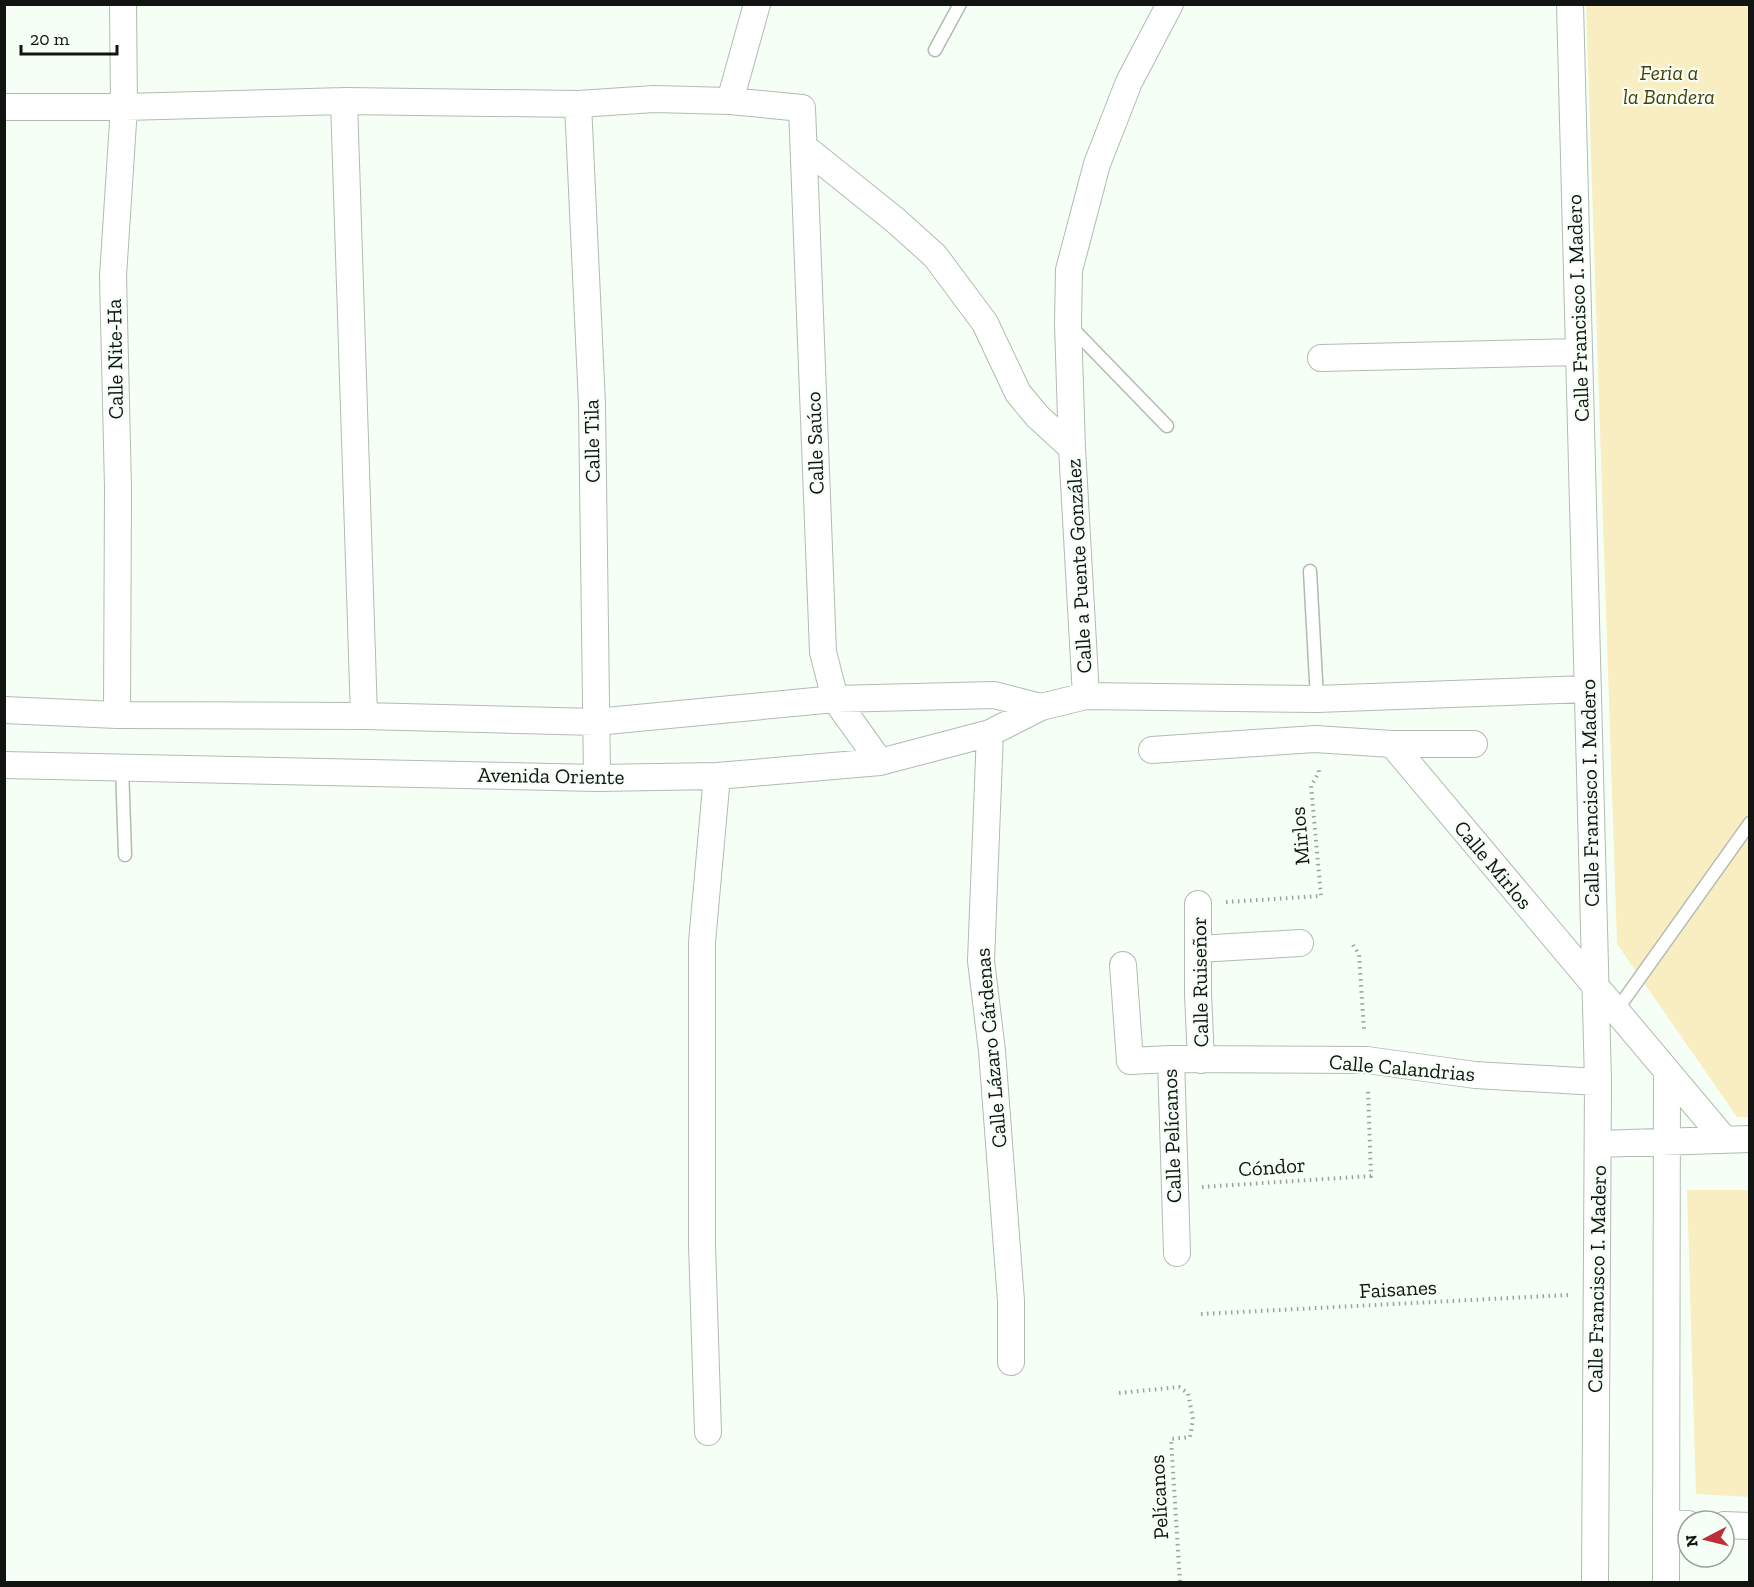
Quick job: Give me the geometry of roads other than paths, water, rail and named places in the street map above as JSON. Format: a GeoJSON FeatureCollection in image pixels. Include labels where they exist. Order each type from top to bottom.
{"type":"FeatureCollection","features":[{"type":"Feature","properties":{"kind":"street","name":"Calle Nite-Ha"},"geometry":{"type":"LineString","coordinates":[[117,715],[118,488],[113,276],[124,107],[123,4]]}},
{"type":"Feature","properties":{"kind":"street"},"geometry":{"type":"LineString","coordinates":[[1072,448],[1068,324],[1069,270],[1097,164],[1129,82],[1170,4]]}},
{"type":"Feature","properties":{"kind":"street","name":"Calle Francisco I. Madero"},"geometry":{"type":"LineString","coordinates":[[1570,4],[1598,1082],[1595,1582]]}},
{"type":"Feature","properties":{"kind":"street"},"geometry":{"type":"LineString","coordinates":[[4,107],[124,107],[344,101],[578,104],[654,99],[730,101],[756,10]]}},
{"type":"Feature","properties":{"kind":"street"},"geometry":{"type":"LineString","coordinates":[[344,101],[364,716]]}},
{"type":"Feature","properties":{"kind":"street","name":"Calle Saúco"},"geometry":{"type":"LineString","coordinates":[[730,101],[802,108],[823,652],[835,699],[880,762]]}},
{"type":"Feature","properties":{"kind":"street","name":"Calle Tila"},"geometry":{"type":"LineString","coordinates":[[578,104],[592,404],[597,778]]}},
{"type":"Feature","properties":{"kind":"street","name":"Calle a Puente González"},"geometry":{"type":"LineString","coordinates":[[804,147],[895,220],[935,256],[985,323],[1018,393],[1038,417],[1072,448],[1086,696]]}},
{"type":"Feature","properties":{"kind":"street"},"geometry":{"type":"LineString","coordinates":[[1321,358],[1579,352]]}},
{"type":"Feature","properties":{"kind":"street"},"geometry":{"type":"LineString","coordinates":[[1086,696],[1317,699],[1588,689]]}},
{"type":"Feature","properties":{"kind":"street"},"geometry":{"type":"LineString","coordinates":[[4,710],[117,715],[364,716],[596,722],[835,699],[994,695],[1041,707]]}},
{"type":"Feature","properties":{"kind":"street","name":"Avenida Oriente"},"geometry":{"type":"LineString","coordinates":[[4,765],[597,778],[717,776],[880,762],[990,734],[1041,707],[1086,696]]}},
{"type":"Feature","properties":{"kind":"street","name":"Calle Lázaro Cárdenas"},"geometry":{"type":"LineString","coordinates":[[990,734],[981,961],[992,1051],[1011,1301],[1011,1362]]}},
{"type":"Feature","properties":{"kind":"street"},"geometry":{"type":"LineString","coordinates":[[1152,750],[1315,739],[1392,744],[1474,744]]}},
{"type":"Feature","properties":{"kind":"street","name":"Calle Mirlos"},"geometry":{"type":"LineString","coordinates":[[1392,744],[1667,1071],[1737,1139]]}},
{"type":"Feature","properties":{"kind":"street"},"geometry":{"type":"LineString","coordinates":[[708,1432],[702,1245],[702,942],[717,776]]}},
{"type":"Feature","properties":{"kind":"street","name":"Calle Ruiseñor"},"geometry":{"type":"LineString","coordinates":[[1198,904],[1201,1060]]}},
{"type":"Feature","properties":{"kind":"street"},"geometry":{"type":"LineString","coordinates":[[1198,949],[1300,943]]}},
{"type":"Feature","properties":{"kind":"street","name":"Calle Pelícanos"},"geometry":{"type":"LineString","coordinates":[[1124,965],[1130,1061],[1171,1059],[1177,1253]]}},
{"type":"Feature","properties":{"kind":"street","name":"Calle Calandrias"},"geometry":{"type":"LineString","coordinates":[[1171,1059],[1367,1060],[1475,1075],[1598,1082]]}},
{"type":"Feature","properties":{"kind":"street"},"geometry":{"type":"LineString","coordinates":[[1667,1071],[1677,1509]]}},
{"type":"Feature","properties":{"kind":"street"},"geometry":{"type":"LineString","coordinates":[[1598,1144],[1737,1139]]}},
{"type":"Feature","properties":{"kind":"street"},"geometry":{"type":"LineString","coordinates":[[1666,1582],[1676,1529]]}},
{"type":"Feature","properties":{"kind":"lane"},"geometry":{"type":"LineString","coordinates":[[935,50],[960,4]]}},
{"type":"Feature","properties":{"kind":"lane"},"geometry":{"type":"LineString","coordinates":[[1068,324],[1167,426]]}},
{"type":"Feature","properties":{"kind":"lane"},"geometry":{"type":"LineString","coordinates":[[1310,571],[1317,699]]}},
{"type":"Feature","properties":{"kind":"lane"},"geometry":{"type":"LineString","coordinates":[[122,766],[125,855]]}},
{"type":"Feature","properties":{"kind":"lane"},"geometry":{"type":"LineString","coordinates":[[1616,1011],[1749,823]]}},
{"type":"Feature","properties":{"kind":"park label","name":"Feria a la Bandera"},"geometry":{"type":"Point","coordinates":[1669,85]}}]}
